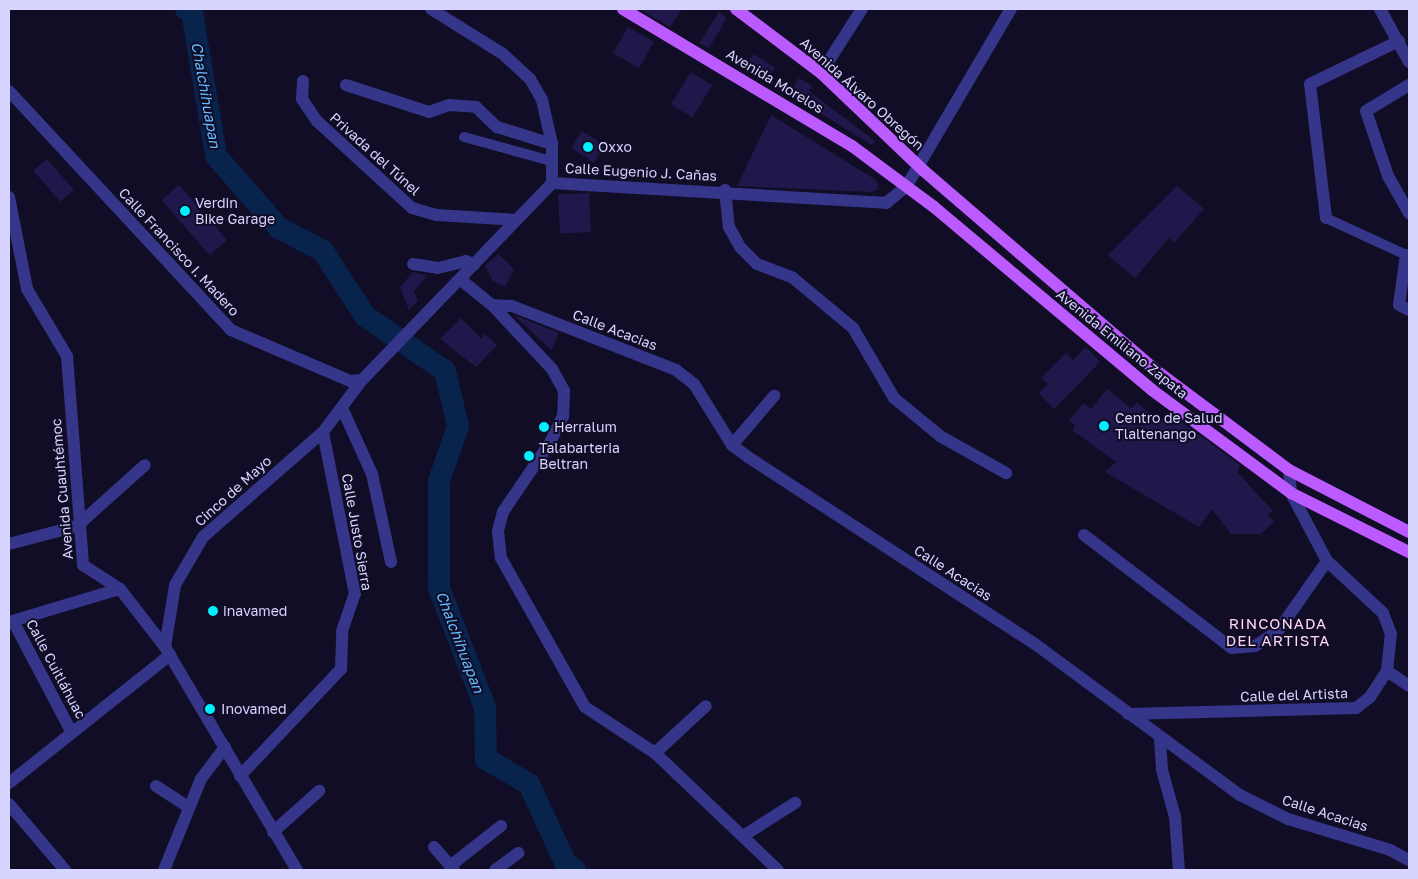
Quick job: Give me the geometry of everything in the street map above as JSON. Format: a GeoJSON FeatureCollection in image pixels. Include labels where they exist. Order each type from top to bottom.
{"type":"FeatureCollection","features":[{"type":"Feature","properties":{"kind":"main road","name":"Avenida Morelos"},"geometry":{"type":"LineString","coordinates":[[623,9],[767,92],[906,186]]}},
{"type":"Feature","properties":{"kind":"main road","name":"Avenida Álvaro Obregón"},"geometry":{"type":"LineString","coordinates":[[736,9],[820,73],[918,166]]}},
{"type":"Feature","properties":{"kind":"main road","name":"Avenida Emiliano Zapata"},"geometry":{"type":"LineString","coordinates":[[918,166],[1154,368],[1289,470],[1409,532]]}},
{"type":"Feature","properties":{"kind":"main road","name":"Avenida Emiliano Zapata"},"geometry":{"type":"LineString","coordinates":[[906,186],[1152,390],[1290,494],[1409,552]]}},
{"type":"Feature","properties":{"kind":"street"},"geometry":{"type":"LineString","coordinates":[[431,9],[503,54],[530,79],[542,100],[552,144],[552,183]]}},
{"type":"Feature","properties":{"kind":"street","name":"Calle Eugenio J. Cañas"},"geometry":{"type":"LineString","coordinates":[[362,380],[435,307],[552,183],[725,190],[886,203],[906,186],[1011,9]]}},
{"type":"Feature","properties":{"kind":"street"},"geometry":{"type":"LineString","coordinates":[[1380,9],[1409,62]]}},
{"type":"Feature","properties":{"kind":"street"},"geometry":{"type":"LineString","coordinates":[[820,73],[859,10]]}},
{"type":"Feature","properties":{"kind":"street"},"geometry":{"type":"LineString","coordinates":[[1399,41],[1310,84],[1326,218],[1406,255],[1399,305],[1409,310]]}},
{"type":"Feature","properties":{"kind":"street","name":"Privada del Túnel"},"geometry":{"type":"LineString","coordinates":[[303,81],[302,99],[317,121],[412,208],[437,215],[516,220]]}},
{"type":"Feature","properties":{"kind":"street"},"geometry":{"type":"LineString","coordinates":[[346,85],[429,112],[449,105],[476,107],[497,128],[552,144]]}},
{"type":"Feature","properties":{"kind":"street"},"geometry":{"type":"LineString","coordinates":[[1409,85],[1366,111],[1388,176],[1409,213]]}},
{"type":"Feature","properties":{"kind":"street","name":"Calle Francisco I. Madero"},"geometry":{"type":"LineString","coordinates":[[9,91],[231,330],[350,381],[362,380]]}},
{"type":"Feature","properties":{"kind":"street"},"geometry":{"type":"LineString","coordinates":[[464,137],[551,161]]}},
{"type":"Feature","properties":{"kind":"street"},"geometry":{"type":"LineString","coordinates":[[725,190],[729,227],[740,247],[757,264],[793,278],[853,328],[894,398],[940,436],[1006,473]]}},
{"type":"Feature","properties":{"kind":"street","name":"Avenida Cuauhtémoc"},"geometry":{"type":"LineString","coordinates":[[9,197],[26,289],[68,356],[77,526],[82,565],[120,589],[167,651],[297,870]]}},
{"type":"Feature","properties":{"kind":"street"},"geometry":{"type":"LineString","coordinates":[[413,264],[438,268],[466,261],[474,265]]}},
{"type":"Feature","properties":{"kind":"street"},"geometry":{"type":"LineString","coordinates":[[461,280],[492,305],[552,369],[564,391],[563,416],[551,442],[503,512],[498,531],[501,558],[585,707],[655,753],[778,870]]}},
{"type":"Feature","properties":{"kind":"street","name":"Calle Acacias"},"geometry":{"type":"LineString","coordinates":[[492,305],[512,306],[676,370],[694,384],[732,445],[1035,644],[1160,740],[1240,795],[1288,819],[1390,850],[1409,860]]}},
{"type":"Feature","properties":{"kind":"street","name":"Cinco de Mayo"},"geometry":{"type":"LineString","coordinates":[[167,651],[174,585],[203,537],[323,432],[362,380]]}},
{"type":"Feature","properties":{"kind":"street"},"geometry":{"type":"LineString","coordinates":[[732,445],[774,396]]}},
{"type":"Feature","properties":{"kind":"street"},"geometry":{"type":"LineString","coordinates":[[342,408],[372,474],[392,562]]}},
{"type":"Feature","properties":{"kind":"street","name":"Calle Justo Sierra"},"geometry":{"type":"LineString","coordinates":[[240,776],[341,669],[342,631],[355,594],[323,432]]}},
{"type":"Feature","properties":{"kind":"street"},"geometry":{"type":"LineString","coordinates":[[9,544],[77,526],[145,465]]}},
{"type":"Feature","properties":{"kind":"street","name":"Calle del Artista"},"geometry":{"type":"LineString","coordinates":[[1128,714],[1356,708],[1370,697],[1387,671],[1392,634],[1383,613],[1327,561],[1290,494],[1289,470]]}},
{"type":"Feature","properties":{"kind":"street"},"geometry":{"type":"LineString","coordinates":[[1084,534],[1232,648],[1256,646],[1278,631],[1327,561]]}},
{"type":"Feature","properties":{"kind":"street"},"geometry":{"type":"LineString","coordinates":[[11,621],[120,589]]}},
{"type":"Feature","properties":{"kind":"street","name":"Calle Cuitláhuac"},"geometry":{"type":"LineString","coordinates":[[11,621],[71,731]]}},
{"type":"Feature","properties":{"kind":"street"},"geometry":{"type":"LineString","coordinates":[[9,781],[167,651]]}},
{"type":"Feature","properties":{"kind":"street"},"geometry":{"type":"LineString","coordinates":[[1387,671],[1409,686]]}},
{"type":"Feature","properties":{"kind":"street"},"geometry":{"type":"LineString","coordinates":[[655,753],[706,706]]}},
{"type":"Feature","properties":{"kind":"street"},"geometry":{"type":"LineString","coordinates":[[1160,740],[1162,770],[1175,817],[1179,870]]}},
{"type":"Feature","properties":{"kind":"street"},"geometry":{"type":"LineString","coordinates":[[164,870],[188,807],[225,747]]}},
{"type":"Feature","properties":{"kind":"street"},"geometry":{"type":"LineString","coordinates":[[156,786],[188,807]]}},
{"type":"Feature","properties":{"kind":"street"},"geometry":{"type":"LineString","coordinates":[[273,832],[319,790]]}},
{"type":"Feature","properties":{"kind":"street"},"geometry":{"type":"LineString","coordinates":[[743,836],[795,803]]}},
{"type":"Feature","properties":{"kind":"street"},"geometry":{"type":"LineString","coordinates":[[9,804],[65,870]]}},
{"type":"Feature","properties":{"kind":"street"},"geometry":{"type":"LineString","coordinates":[[434,847],[452,868],[501,826]]}},
{"type":"Feature","properties":{"kind":"street"},"geometry":{"type":"LineString","coordinates":[[495,870],[518,853]]}},
{"type":"Feature","properties":{"kind":"building"},"geometry":{"type":"Polygon","coordinates":[[[639,9],[682,9],[670,27],[639,9]]]}},
{"type":"Feature","properties":{"kind":"building"},"geometry":{"type":"Polygon","coordinates":[[[719,12],[727,18],[709,48],[699,43],[719,12]]]}},
{"type":"Feature","properties":{"kind":"building"},"geometry":{"type":"Polygon","coordinates":[[[628,27],[654,42],[639,68],[613,53],[628,27]]]}},
{"type":"Feature","properties":{"kind":"building"},"geometry":{"type":"Polygon","coordinates":[[[754,54],[775,68],[769,76],[749,61],[754,54]]]}},
{"type":"Feature","properties":{"kind":"building"},"geometry":{"type":"Polygon","coordinates":[[[691,72],[712,85],[692,117],[671,104],[691,72]]]}},
{"type":"Feature","properties":{"kind":"building"},"geometry":{"type":"Polygon","coordinates":[[[799,78],[812,86],[809,91],[875,141],[872,145],[789,94],[799,78]]]}},
{"type":"Feature","properties":{"kind":"building"},"geometry":{"type":"Polygon","coordinates":[[[771,115],[876,180],[879,189],[871,192],[737,186],[771,115]]]}},
{"type":"Feature","properties":{"kind":"building","name":"Oxxo"},"geometry":{"type":"Polygon","coordinates":[[[582,131],[605,146],[594,162],[571,148],[582,131]]]}},
{"type":"Feature","properties":{"kind":"building"},"geometry":{"type":"Polygon","coordinates":[[[47,159],[74,190],[60,202],[33,171],[47,159]]]}},
{"type":"Feature","properties":{"kind":"building"},"geometry":{"type":"Polygon","coordinates":[[[179,185],[227,240],[210,255],[162,200],[179,185]]]}},
{"type":"Feature","properties":{"kind":"building"},"geometry":{"type":"Polygon","coordinates":[[[1177,186],[1204,209],[1174,243],[1169,238],[1135,278],[1108,255],[1177,186]]]}},
{"type":"Feature","properties":{"kind":"building"},"geometry":{"type":"Polygon","coordinates":[[[589,193],[591,232],[560,234],[558,195],[589,193]]]}},
{"type":"Feature","properties":{"kind":"building"},"geometry":{"type":"Polygon","coordinates":[[[498,254],[514,269],[505,287],[493,281],[485,266],[498,254]]]}},
{"type":"Feature","properties":{"kind":"building"},"geometry":{"type":"Polygon","coordinates":[[[413,272],[427,276],[414,291],[418,300],[409,310],[400,287],[413,272]]]}},
{"type":"Feature","properties":{"kind":"building"},"geometry":{"type":"Polygon","coordinates":[[[514,315],[559,333],[551,350],[514,315]]]}},
{"type":"Feature","properties":{"kind":"building"},"geometry":{"type":"Polygon","coordinates":[[[461,318],[481,338],[485,334],[497,345],[476,367],[440,339],[461,318]]]}},
{"type":"Feature","properties":{"kind":"building"},"geometry":{"type":"Polygon","coordinates":[[[1086,347],[1100,362],[1054,409],[1039,393],[1048,384],[1041,378],[1066,353],[1073,360],[1086,347]]]}},
{"type":"Feature","properties":{"kind":"building"},"geometry":{"type":"Polygon","coordinates":[[[1107,389],[1131,408],[1137,402],[1159,422],[1169,413],[1240,465],[1237,472],[1273,511],[1267,514],[1274,522],[1261,534],[1231,534],[1212,509],[1199,527],[1105,472],[1116,462],[1072,430],[1075,425],[1069,421],[1083,403],[1091,409],[1107,389]]]}},
{"type":"Feature","properties":{"kind":"waterway","name":"Chalchihuapan"},"geometry":{"type":"LineString","coordinates":[[186,9],[192,12],[216,156],[279,228],[323,251],[365,316],[445,371],[458,426],[439,481],[439,588],[485,707],[486,759],[529,784],[566,864],[575,870]]}},
{"type":"Feature","properties":{"kind":"place","name":"Oxxo"},"geometry":{"type":"Point","coordinates":[588,147]}},
{"type":"Feature","properties":{"kind":"place","name":"Verdin Bike Garage"},"geometry":{"type":"Point","coordinates":[185,211]}},
{"type":"Feature","properties":{"kind":"place","name":"Centro de Salud Tlaltenango"},"geometry":{"type":"Point","coordinates":[1104,426]}},
{"type":"Feature","properties":{"kind":"place","name":"Herralum"},"geometry":{"type":"Point","coordinates":[544,427]}},
{"type":"Feature","properties":{"kind":"place","name":"Talabarteria Beltran"},"geometry":{"type":"Point","coordinates":[529,456]}},
{"type":"Feature","properties":{"kind":"place","name":"inavamed"},"geometry":{"type":"Point","coordinates":[213,611]}},
{"type":"Feature","properties":{"kind":"place","name":"Inovamed"},"geometry":{"type":"Point","coordinates":[210,709]}},
{"type":"Feature","properties":{"kind":"district","name":"RINCONADA DEL ARTISTA"},"geometry":{"type":"Point","coordinates":[1278,632]}}]}
